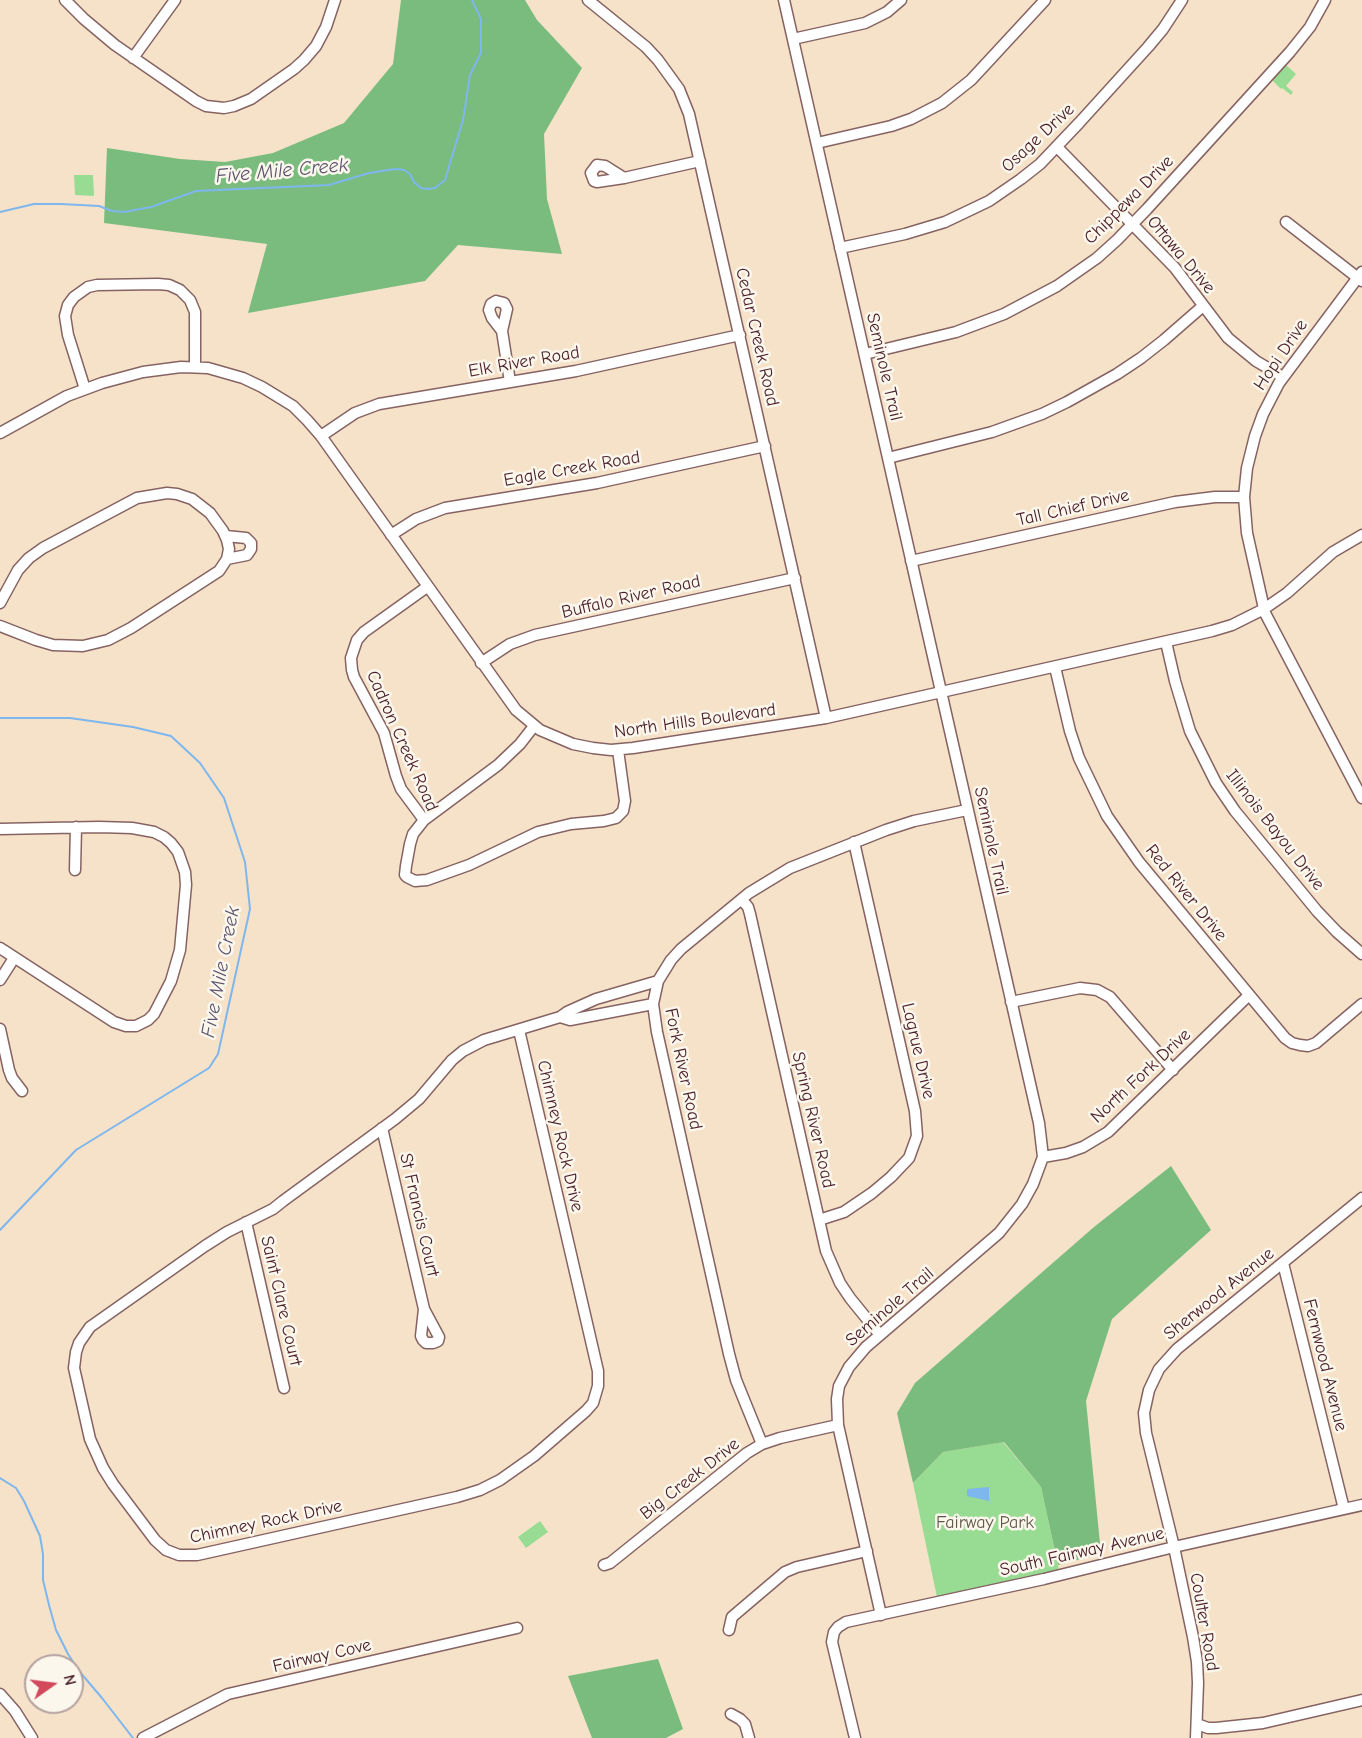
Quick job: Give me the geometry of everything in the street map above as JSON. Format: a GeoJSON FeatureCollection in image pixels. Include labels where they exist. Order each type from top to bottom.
{"type":"FeatureCollection","features":[{"type":"Feature","properties":{"kind":"street"},"geometry":{"type":"LineString","coordinates":[[65,0],[92,26],[133,58],[196,101],[215,108],[245,102],[294,69],[316,46],[326,27],[335,0]]}},
{"type":"Feature","properties":{"kind":"street"},"geometry":{"type":"LineString","coordinates":[[133,58],[175,0]]}},
{"type":"Feature","properties":{"kind":"street","name":"Cedar Creek Road"},"geometry":{"type":"LineString","coordinates":[[588,0],[646,47],[664,66],[689,114],[826,718]]}},
{"type":"Feature","properties":{"kind":"street","name":"Seminole Trail"},"geometry":{"type":"LineString","coordinates":[[784,0],[1039,1123],[1043,1157],[1028,1194],[999,1233],[857,1356],[842,1378],[837,1399],[838,1425],[881,1615]]}},
{"type":"Feature","properties":{"kind":"street"},"geometry":{"type":"LineString","coordinates":[[793,39],[865,23],[887,12],[901,0]]}},
{"type":"Feature","properties":{"kind":"street"},"geometry":{"type":"LineString","coordinates":[[817,143],[901,122],[942,103],[971,80],[1045,0]]}},
{"type":"Feature","properties":{"kind":"street","name":"Osage Drive"},"geometry":{"type":"LineString","coordinates":[[840,248],[936,225],[989,201],[1022,179],[1057,147],[1148,47],[1182,0]]}},
{"type":"Feature","properties":{"kind":"street","name":"Chippewa Drive"},"geometry":{"type":"LineString","coordinates":[[865,354],[956,332],[1004,314],[1048,291],[1097,258],[1133,224],[1301,40],[1325,0]]}},
{"type":"Feature","properties":{"kind":"street","name":"Ottawa Drive"},"geometry":{"type":"LineString","coordinates":[[1057,147],[1175,268],[1224,333],[1242,351],[1283,377]]}},
{"type":"Feature","properties":{"kind":"street"},"geometry":{"type":"LineString","coordinates":[[624,178],[700,161]]}},
{"type":"Feature","properties":{"kind":"street"},"geometry":{"type":"LineString","coordinates":[[1286,222],[1361,277]]}},
{"type":"Feature","properties":{"kind":"street","name":"Hopi Drive"},"geometry":{"type":"LineString","coordinates":[[1264,609],[1247,533],[1244,497],[1247,468],[1255,436],[1263,414],[1283,377],[1361,277]]}},
{"type":"Feature","properties":{"kind":"street"},"geometry":{"type":"LineString","coordinates":[[85,389],[68,335],[65,316],[68,305],[81,290],[97,285],[158,284],[169,285],[180,290],[190,300],[195,312],[195,367]]}},
{"type":"Feature","properties":{"kind":"street"},"geometry":{"type":"LineString","coordinates":[[888,458],[992,432],[1042,414],[1067,402],[1141,358],[1203,306]]}},
{"type":"Feature","properties":{"kind":"street"},"geometry":{"type":"LineString","coordinates":[[502,331],[510,382]]}},
{"type":"Feature","properties":{"kind":"street","name":"Elk River Road"},"geometry":{"type":"LineString","coordinates":[[321,436],[355,413],[379,404],[576,371],[740,335]]}},
{"type":"Feature","properties":{"kind":"street","name":"North Hills Boulevard"},"geometry":{"type":"LineString","coordinates":[[0,433],[58,400],[102,383],[143,372],[195,367],[231,374],[273,393],[293,406],[321,436],[510,703],[534,726],[561,739],[582,746],[618,750],[826,718],[1212,632],[1264,609],[1287,593],[1333,552],[1362,536]]}},
{"type":"Feature","properties":{"kind":"street","name":"Eagle Creek Road"},"geometry":{"type":"LineString","coordinates":[[391,535],[416,519],[445,508],[597,483],[765,446]]}},
{"type":"Feature","properties":{"kind":"street"},"geometry":{"type":"LineString","coordinates":[[0,603],[18,570],[36,553],[137,498],[167,493],[183,495],[210,513],[226,536],[229,549],[227,559],[219,571],[118,636],[96,644],[73,647],[53,645],[0,626]]}},
{"type":"Feature","properties":{"kind":"street","name":"Tall Chief Drive"},"geometry":{"type":"LineString","coordinates":[[911,561],[1175,502],[1215,497],[1244,497]]}},
{"type":"Feature","properties":{"kind":"street"},"geometry":{"type":"LineString","coordinates":[[226,536],[246,538],[251,543],[251,549],[247,555],[227,559]]}},
{"type":"Feature","properties":{"kind":"street","name":"Buffalo River Road"},"geometry":{"type":"LineString","coordinates":[[481,663],[510,644],[535,635],[795,578]]}},
{"type":"Feature","properties":{"kind":"street","name":"Cadron Creek Road"},"geometry":{"type":"LineString","coordinates":[[427,587],[364,632],[353,649],[351,663],[354,677],[384,733],[401,789],[424,820],[412,837],[405,875],[409,879],[415,881],[434,878],[538,832],[570,824],[616,818],[623,811],[625,801],[618,750]]}},
{"type":"Feature","properties":{"kind":"street"},"geometry":{"type":"LineString","coordinates":[[1264,609],[1362,798]]}},
{"type":"Feature","properties":{"kind":"street","name":"Illinois Bayou Drive"},"geometry":{"type":"LineString","coordinates":[[1166,642],[1175,681],[1195,743],[1216,783],[1235,811],[1317,911],[1362,954]]}},
{"type":"Feature","properties":{"kind":"street","name":"Red River Drive"},"geometry":{"type":"LineString","coordinates":[[1055,667],[1070,731],[1079,758],[1107,816],[1139,862],[1285,1038],[1292,1043],[1308,1046],[1321,1040],[1362,1004]]}},
{"type":"Feature","properties":{"kind":"street"},"geometry":{"type":"LineString","coordinates":[[424,820],[505,759],[534,726]]}},
{"type":"Feature","properties":{"kind":"street","name":"Fork River Road"},"geometry":{"type":"LineString","coordinates":[[762,1444],[736,1380],[729,1354],[663,1060],[653,1004],[658,981],[665,968],[681,949],[761,885],[790,868],[885,830],[914,821],[968,810]]}},
{"type":"Feature","properties":{"kind":"street"},"geometry":{"type":"LineString","coordinates":[[0,829],[76,827],[149,830],[164,837],[178,852],[185,872],[186,901],[176,967],[157,1010],[148,1020],[136,1026],[121,1026],[0,948]]}},
{"type":"Feature","properties":{"kind":"street"},"geometry":{"type":"LineString","coordinates":[[75,870],[76,827]]}},
{"type":"Feature","properties":{"kind":"street","name":"Lagrue Drive"},"geometry":{"type":"LineString","coordinates":[[819,1220],[844,1212],[891,1177],[909,1158],[917,1136],[915,1111],[854,842]]}},
{"type":"Feature","properties":{"kind":"street","name":"Spring River Road"},"geometry":{"type":"LineString","coordinates":[[742,900],[750,914],[826,1251],[840,1283],[880,1335]]}},
{"type":"Feature","properties":{"kind":"street"},"geometry":{"type":"LineString","coordinates":[[0,980],[14,958]]}},
{"type":"Feature","properties":{"kind":"street","name":"Chimney Rock Drive"},"geometry":{"type":"LineString","coordinates":[[519,1030],[599,1378],[593,1403],[519,1468],[480,1490],[197,1555],[187,1556],[173,1553],[157,1543],[113,1484],[90,1439],[75,1376],[74,1360],[85,1333],[97,1321],[205,1246],[283,1202],[419,1099],[452,1060],[463,1051],[484,1040],[560,1017],[596,999],[658,981]]}},
{"type":"Feature","properties":{"kind":"street"},"geometry":{"type":"LineString","coordinates":[[1011,1002],[1080,988],[1097,990],[1116,1003],[1173,1070]]}},
{"type":"Feature","properties":{"kind":"street","name":"North Fork Drive"},"geometry":{"type":"LineString","coordinates":[[1043,1157],[1083,1147],[1116,1125],[1248,996]]}},
{"type":"Feature","properties":{"kind":"street","name":"Chimney Rock Drive"},"geometry":{"type":"LineString","coordinates":[[560,1017],[570,1020],[653,1004]]}},
{"type":"Feature","properties":{"kind":"street"},"geometry":{"type":"LineString","coordinates":[[0,1029],[9,1070],[22,1091]]}},
{"type":"Feature","properties":{"kind":"street","name":"St Francis Court"},"geometry":{"type":"LineString","coordinates":[[382,1128],[424,1309]]}},
{"type":"Feature","properties":{"kind":"street","name":"Sherwood Avenue"},"geometry":{"type":"LineString","coordinates":[[1174,1547],[1146,1433],[1144,1413],[1149,1390],[1159,1369],[1176,1348],[1362,1198]]}},
{"type":"Feature","properties":{"kind":"street","name":"Saint Clare Court"},"geometry":{"type":"LineString","coordinates":[[246,1222],[284,1388]]}},
{"type":"Feature","properties":{"kind":"street","name":"Fernwood Avenue"},"geometry":{"type":"LineString","coordinates":[[1283,1263],[1344,1509]]}},
{"type":"Feature","properties":{"kind":"street","name":"Big Creek Drive"},"geometry":{"type":"LineString","coordinates":[[604,1565],[610,1563],[733,1463],[762,1444],[838,1425]]}},
{"type":"Feature","properties":{"kind":"street","name":"South Fairway Avenue"},"geometry":{"type":"LineString","coordinates":[[855,1738],[832,1639],[838,1626],[846,1622],[1362,1505]]}},
{"type":"Feature","properties":{"kind":"street","name":"Coulter Road"},"geometry":{"type":"LineString","coordinates":[[1174,1547],[1197,1662],[1196,1738]]}},
{"type":"Feature","properties":{"kind":"street"},"geometry":{"type":"LineString","coordinates":[[729,1630],[732,1617],[785,1572],[797,1567],[867,1551]]}},
{"type":"Feature","properties":{"kind":"street","name":"Fairway Cove"},"geometry":{"type":"LineString","coordinates":[[148,1735],[228,1694],[517,1628]]}},
{"type":"Feature","properties":{"kind":"street"},"geometry":{"type":"LineString","coordinates":[[0,1694],[15,1711],[32,1738]]}},
{"type":"Feature","properties":{"kind":"street"},"geometry":{"type":"LineString","coordinates":[[1197,1724],[1216,1728],[1253,1724],[1362,1700]]}},
{"type":"Feature","properties":{"kind":"street"},"geometry":{"type":"LineString","coordinates":[[731,1714],[745,1724],[748,1738]]}},
{"type":"Feature","properties":{"kind":"green space"},"geometry":{"type":"Polygon","coordinates":[[[401,0],[525,0],[537,20],[582,68],[544,134],[547,199],[562,254],[458,245],[425,281],[248,313],[267,244],[104,223],[107,148],[180,159],[225,162],[273,153],[344,123],[393,64],[401,0]]]}},
{"type":"Feature","properties":{"kind":"green space"},"geometry":{"type":"Polygon","coordinates":[[[1285,64],[1296,74],[1286,86],[1293,92],[1291,95],[1271,79],[1285,64]]]}},
{"type":"Feature","properties":{"kind":"green space"},"geometry":{"type":"Polygon","coordinates":[[[74,175],[93,175],[94,196],[75,195],[74,175]]]}},
{"type":"Feature","properties":{"kind":"green space"},"geometry":{"type":"Polygon","coordinates":[[[1171,1166],[1211,1230],[1112,1319],[1086,1401],[1101,1554],[1058,1565],[1041,1487],[1004,1442],[943,1452],[913,1483],[897,1413],[915,1383],[1094,1227],[1171,1166]]]}},
{"type":"Feature","properties":{"kind":"green space","name":"Fairway Park"},"geometry":{"type":"Polygon","coordinates":[[[1003,1442],[1041,1487],[1060,1575],[938,1602],[913,1483],[943,1452],[1003,1442]]]}},
{"type":"Feature","properties":{"kind":"green space"},"geometry":{"type":"Polygon","coordinates":[[[540,1521],[548,1532],[526,1548],[518,1537],[540,1521]]]}},
{"type":"Feature","properties":{"kind":"green space"},"geometry":{"type":"Polygon","coordinates":[[[658,1659],[683,1729],[666,1738],[592,1738],[568,1676],[658,1659]]]}},
{"type":"Feature","properties":{"kind":"water"},"geometry":{"type":"Polygon","coordinates":[[[989,1487],[989,1501],[967,1496],[967,1489],[989,1487]]]}},
{"type":"Feature","properties":{"kind":"waterway","name":"Five Mile Creek"},"geometry":{"type":"LineString","coordinates":[[0,212],[34,204],[99,206],[112,211],[124,212],[151,207],[196,191],[329,185],[369,173],[395,169],[404,170],[410,174],[421,188],[435,188],[445,180],[463,120],[470,75],[481,53],[481,19],[472,0]]}},
{"type":"Feature","properties":{"kind":"waterway","name":"Five Mile Creek"},"geometry":{"type":"LineString","coordinates":[[0,718],[70,718],[133,727],[171,736],[200,763],[224,798],[245,862],[250,909],[218,1054],[209,1068],[76,1150],[0,1230]]}},
{"type":"Feature","properties":{"kind":"waterway","name":"Five Mile Creek"},"geometry":{"type":"LineString","coordinates":[[0,1478],[16,1488],[40,1536],[43,1580],[56,1630],[68,1654],[133,1738]]}}]}
